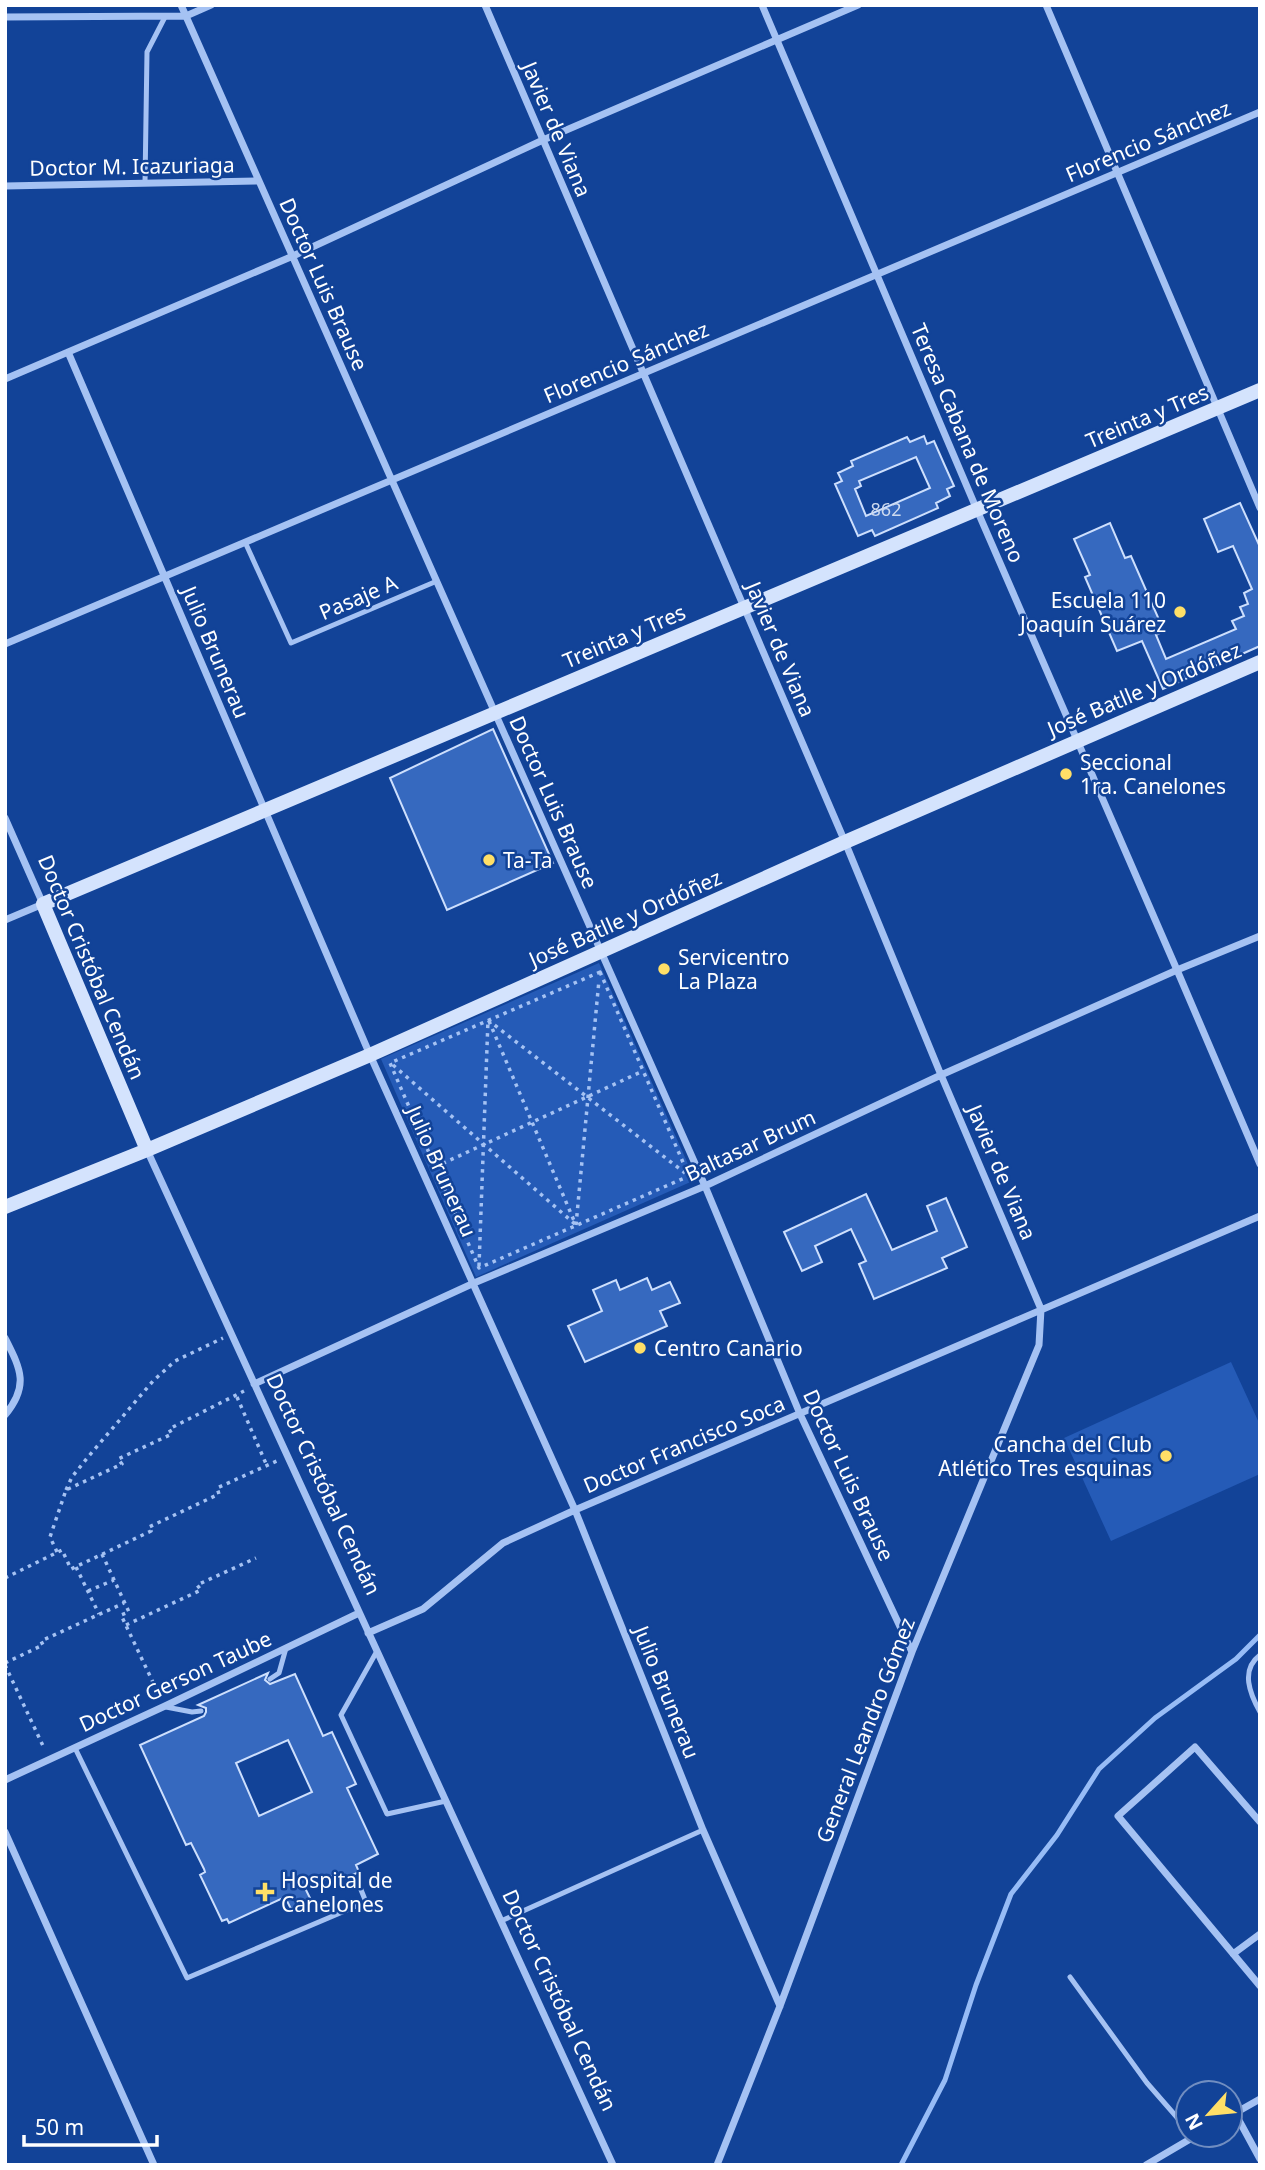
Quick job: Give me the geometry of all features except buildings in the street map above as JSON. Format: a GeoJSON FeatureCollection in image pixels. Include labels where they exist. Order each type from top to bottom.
{"type":"FeatureCollection","features":[{"type":"Feature","properties":{"kind":"street","name":"Doctor Luis Brause"},"geometry":{"type":"LineString","coordinates":[[181,5],[705,1186],[800,1414],[912,1652]]}},
{"type":"Feature","properties":{"kind":"street"},"geometry":{"type":"LineString","coordinates":[[5,18],[186,16],[211,5]]}},
{"type":"Feature","properties":{"kind":"street","name":"Javier de Viana"},"geometry":{"type":"LineString","coordinates":[[485,5],[845,842],[1041,1309]]}},
{"type":"Feature","properties":{"kind":"street","name":"Teresa Cabana de Moreno"},"geometry":{"type":"LineString","coordinates":[[762,5],[1260,1164]]}},
{"type":"Feature","properties":{"kind":"street"},"geometry":{"type":"LineString","coordinates":[[5,379],[293,256],[542,140],[858,5]]}},
{"type":"Feature","properties":{"kind":"street"},"geometry":{"type":"LineString","coordinates":[[1046,5],[1260,508]]}},
{"type":"Feature","properties":{"kind":"street","name":"Florencio Sánchez"},"geometry":{"type":"LineString","coordinates":[[5,644],[1260,112]]}},
{"type":"Feature","properties":{"kind":"street","name":"Doctor M. Icazuriaga"},"geometry":{"type":"LineString","coordinates":[[5,186],[259,181]]}},
{"type":"Feature","properties":{"kind":"street","name":"Julio Brunerau"},"geometry":{"type":"LineString","coordinates":[[68,352],[370,1055],[575,1510],[703,1830],[780,2006]]}},
{"type":"Feature","properties":{"kind":"street","name":"Treinta y Tres"},"geometry":{"type":"LineString","coordinates":[[5,920],[1260,390]]}},
{"type":"Feature","properties":{"kind":"street","name":"José Batlle y Ordóñez"},"geometry":{"type":"LineString","coordinates":[[5,1207],[370,1055],[845,842],[1260,662]]}},
{"type":"Feature","properties":{"kind":"street","name":"Doctor Cristóbal Cendán"},"geometry":{"type":"LineString","coordinates":[[5,818],[147,1150],[613,2165]]}},
{"type":"Feature","properties":{"kind":"street","name":"Baltasar Brum"},"geometry":{"type":"LineString","coordinates":[[254,1384],[474,1283],[705,1186],[941,1075],[1260,936]]}},
{"type":"Feature","properties":{"kind":"street","name":"Doctor Francisco Soca"},"geometry":{"type":"LineString","coordinates":[[369,1633],[423,1609],[503,1543],[1260,1216]]}},
{"type":"Feature","properties":{"kind":"street","name":"General Leandro Gómez"},"geometry":{"type":"LineString","coordinates":[[717,2165],[780,2006],[912,1652],[1039,1345],[1041,1309]]}},
{"type":"Feature","properties":{"kind":"street"},"geometry":{"type":"LineString","coordinates":[[5,1338],[20,1368],[20,1387],[5,1415]]}},
{"type":"Feature","properties":{"kind":"street","name":"Doctor Gerson Taube"},"geometry":{"type":"LineString","coordinates":[[5,1780],[359,1613]]}},
{"type":"Feature","properties":{"kind":"street"},"geometry":{"type":"LineString","coordinates":[[1260,1822],[1195,1747],[1118,1816],[1260,1986]]}},
{"type":"Feature","properties":{"kind":"street"},"geometry":{"type":"LineString","coordinates":[[5,1832],[154,2165]]}},
{"type":"Feature","properties":{"kind":"street"},"geometry":{"type":"LineString","coordinates":[[1233,1954],[1260,1934]]}},
{"type":"Feature","properties":{"kind":"street"},"geometry":{"type":"LineString","coordinates":[[1244,2108],[1260,2099]]}},
{"type":"Feature","properties":{"kind":"street"},"geometry":{"type":"LineString","coordinates":[[1244,2133],[1260,2159]]}},
{"type":"Feature","properties":{"kind":"street"},"geometry":{"type":"LineString","coordinates":[[1146,2165],[1174,2148]]}},
{"type":"Feature","properties":{"kind":"lane"},"geometry":{"type":"LineString","coordinates":[[145,183],[147,52],[164,16]]}},
{"type":"Feature","properties":{"kind":"lane","name":"Pasaje A"},"geometry":{"type":"LineString","coordinates":[[245,542],[291,643],[437,581]]}},
{"type":"Feature","properties":{"kind":"lane"},"geometry":{"type":"LineString","coordinates":[[270,1679],[279,1673],[286,1648]]}},
{"type":"Feature","properties":{"kind":"lane"},"geometry":{"type":"LineString","coordinates":[[377,1651],[341,1715],[369,1777],[387,1815],[446,1801]]}},
{"type":"Feature","properties":{"kind":"lane"},"geometry":{"type":"LineString","coordinates":[[1260,1655],[1256,1656],[1248,1673],[1250,1693],[1260,1712]]}},
{"type":"Feature","properties":{"kind":"lane"},"geometry":{"type":"LineString","coordinates":[[165,1706],[192,1712],[201,1711]]}},
{"type":"Feature","properties":{"kind":"lane"},"geometry":{"type":"LineString","coordinates":[[75,1748],[187,1978],[366,1902],[357,1880]]}},
{"type":"Feature","properties":{"kind":"lane"},"geometry":{"type":"LineString","coordinates":[[501,1921],[703,1830]]}},
{"type":"Feature","properties":{"kind":"lane"},"geometry":{"type":"LineString","coordinates":[[1070,1977],[1147,2082],[1174,2114]]}},
{"type":"Feature","properties":{"kind":"path"},"geometry":{"type":"LineString","coordinates":[[576,1225],[601,953]]}},
{"type":"Feature","properties":{"kind":"path"},"geometry":{"type":"LineString","coordinates":[[390,1063],[600,972]]}},
{"type":"Feature","properties":{"kind":"path"},"geometry":{"type":"LineString","coordinates":[[600,972],[689,1176]]}},
{"type":"Feature","properties":{"kind":"path"},"geometry":{"type":"LineString","coordinates":[[488,1020],[705,1186]]}},
{"type":"Feature","properties":{"kind":"path"},"geometry":{"type":"LineString","coordinates":[[488,1020],[576,1225]]}},
{"type":"Feature","properties":{"kind":"path"},"geometry":{"type":"LineString","coordinates":[[474,1283],[479,1268],[488,1020]]}},
{"type":"Feature","properties":{"kind":"path"},"geometry":{"type":"LineString","coordinates":[[370,1055],[390,1063],[576,1225]]}},
{"type":"Feature","properties":{"kind":"path"},"geometry":{"type":"LineString","coordinates":[[390,1063],[479,1268]]}},
{"type":"Feature","properties":{"kind":"path"},"geometry":{"type":"LineString","coordinates":[[435,1167],[643,1071]]}},
{"type":"Feature","properties":{"kind":"path"},"geometry":{"type":"LineString","coordinates":[[479,1268],[689,1176]]}},
{"type":"Feature","properties":{"kind":"path"},"geometry":{"type":"LineString","coordinates":[[57,1552],[50,1537],[72,1477],[88,1457],[153,1381],[175,1362],[232,1335]]}},
{"type":"Feature","properties":{"kind":"path"},"geometry":{"type":"LineString","coordinates":[[66,1490],[121,1464],[118,1459],[172,1434],[169,1429],[236,1396],[254,1384]]}},
{"type":"Feature","properties":{"kind":"path"},"geometry":{"type":"LineString","coordinates":[[236,1396],[267,1466]]}},
{"type":"Feature","properties":{"kind":"path"},"geometry":{"type":"LineString","coordinates":[[5,1578],[62,1550],[71,1569],[76,1567],[151,1531],[149,1527],[219,1494],[217,1488],[288,1457]]}},
{"type":"Feature","properties":{"kind":"path"},"geometry":{"type":"LineString","coordinates":[[102,1554],[129,1612],[121,1615],[165,1706]]}},
{"type":"Feature","properties":{"kind":"path"},"geometry":{"type":"LineString","coordinates":[[126,1625],[201,1590],[197,1585],[256,1558]]}},
{"type":"Feature","properties":{"kind":"path"},"geometry":{"type":"LineString","coordinates":[[76,1567],[99,1614]]}},
{"type":"Feature","properties":{"kind":"path"},"geometry":{"type":"LineString","coordinates":[[88,1591],[114,1580]]}},
{"type":"Feature","properties":{"kind":"path"},"geometry":{"type":"LineString","coordinates":[[49,1760],[5,1664],[43,1645],[41,1641],[124,1603]]}},
{"type":"Feature","properties":{"kind":"shaded area"},"geometry":{"type":"Polygon","coordinates":[[[599,963],[695,1180],[476,1277],[381,1059],[599,963]]]}},
{"type":"Feature","properties":{"kind":"shaded area","name":"Cancha del Club Atlético Tres esquinas"},"geometry":{"type":"Polygon","coordinates":[[[1231,1362],[1260,1425],[1260,1474],[1111,1541],[1064,1438],[1231,1362]]]}},
{"type":"Feature","properties":{"kind":"waterway"},"geometry":{"type":"LineString","coordinates":[[901,2165],[945,2080],[976,1985],[1011,1894],[1057,1835],[1099,1769],[1155,1718],[1236,1659],[1260,1635]]}},
{"type":"Feature","properties":{"kind":"place","name":"Escuela 110 Joaquín Suárez"},"geometry":{"type":"Point","coordinates":[1180,612]}},
{"type":"Feature","properties":{"kind":"place","name":"Seccional 1ra. Canelones"},"geometry":{"type":"Point","coordinates":[1066,774]}},
{"type":"Feature","properties":{"kind":"place","name":"Ta-Ta"},"geometry":{"type":"Point","coordinates":[489,860]}},
{"type":"Feature","properties":{"kind":"place","name":"Servicentro La Plaza"},"geometry":{"type":"Point","coordinates":[664,969]}},
{"type":"Feature","properties":{"kind":"place","name":"Centro Canario"},"geometry":{"type":"Point","coordinates":[640,1348]}},
{"type":"Feature","properties":{"kind":"place","name":"Cancha del Club Atlético Tres esquinas"},"geometry":{"type":"Point","coordinates":[1166,1456]}},
{"type":"Feature","properties":{"kind":"place","name":"Hospital de Canelones"},"geometry":{"type":"Point","coordinates":[265,1892]}}]}
